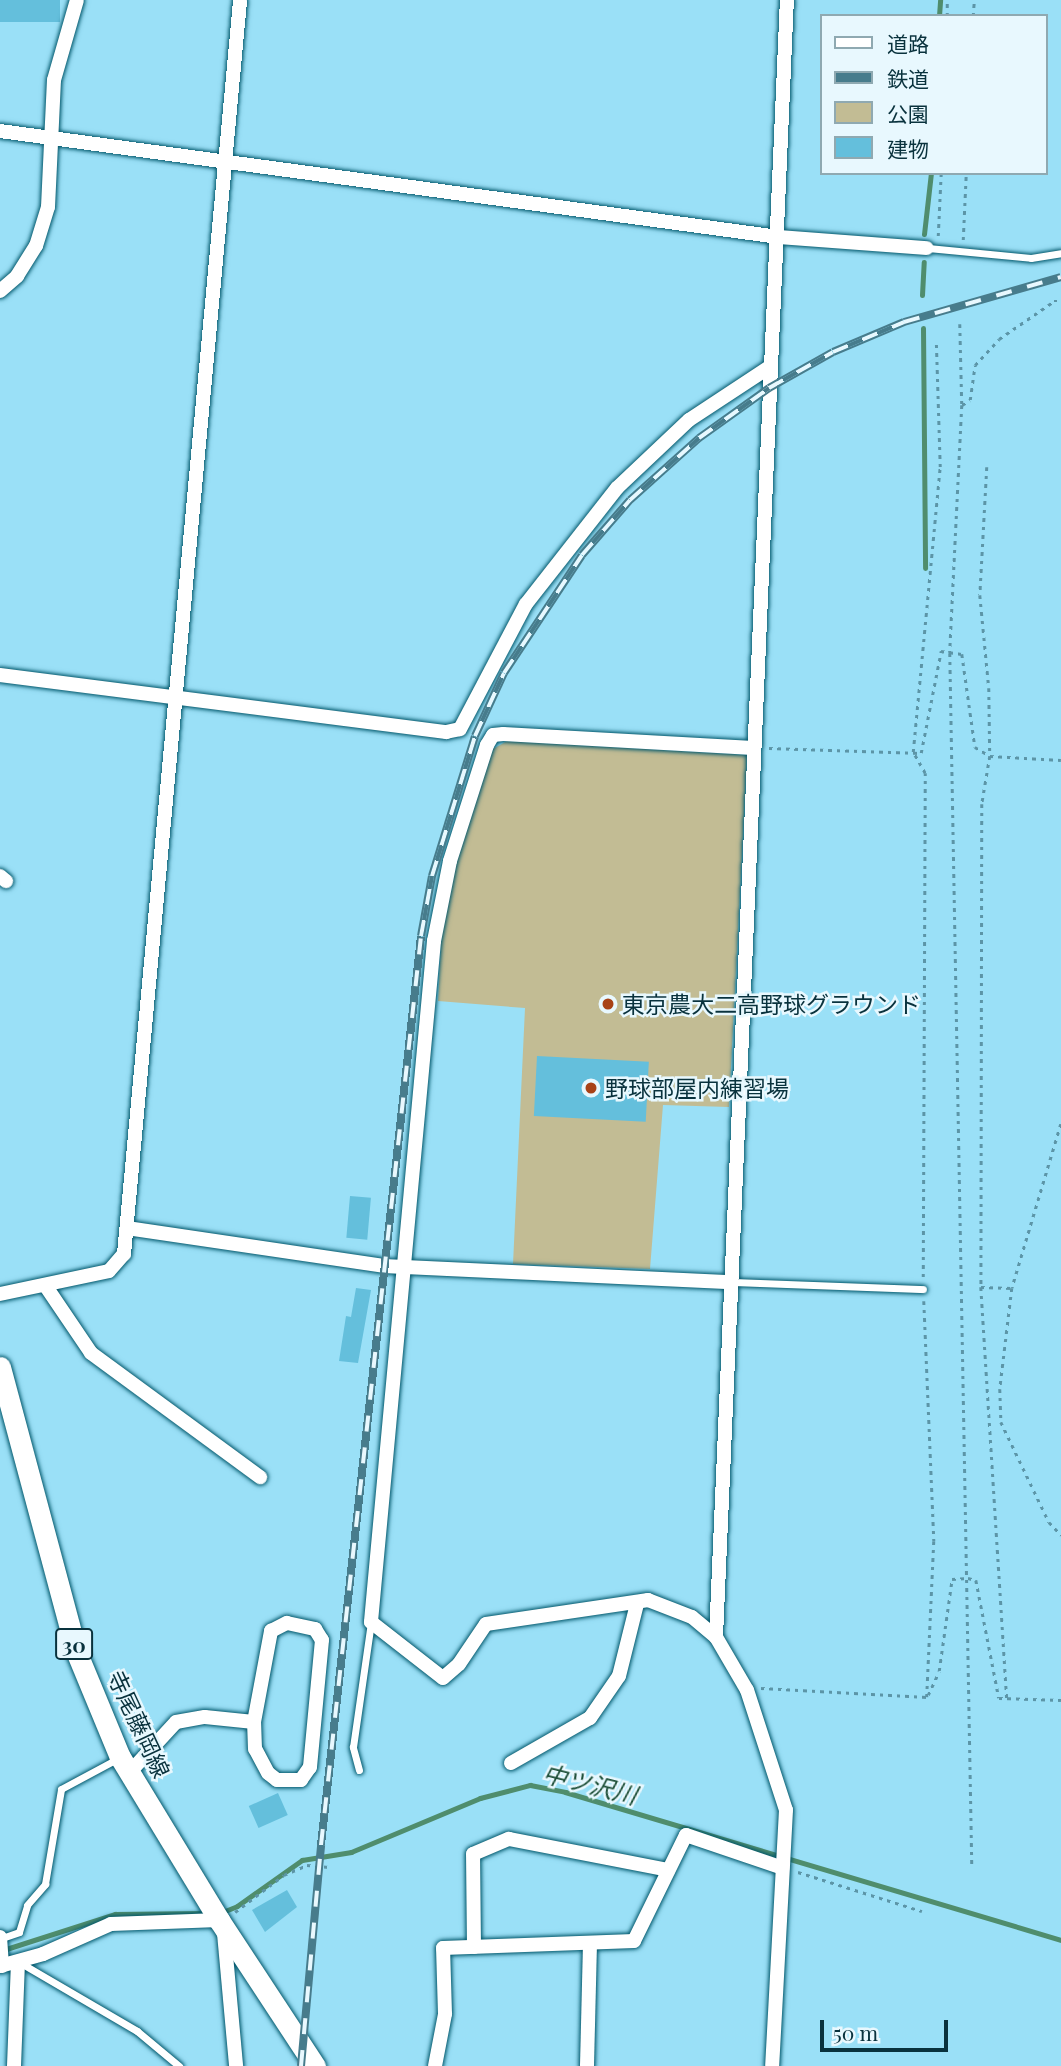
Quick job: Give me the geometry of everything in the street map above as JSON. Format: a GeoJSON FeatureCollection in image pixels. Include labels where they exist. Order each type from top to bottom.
{"type":"FeatureCollection","features":[{"type":"Feature","properties":{"kind":"main road","name":"寺尾藤岡線"},"geometry":{"type":"LineString","coordinates":[[0,1367],[76,1651],[125,1765],[204,1897],[223,1921],[315,2066]]}},
{"type":"Feature","properties":{"kind":"street"},"geometry":{"type":"LineString","coordinates":[[0,291],[17,276],[36,246],[48,206],[55,138],[54,80],[77,0]]}},
{"type":"Feature","properties":{"kind":"street"},"geometry":{"type":"LineString","coordinates":[[0,1294],[109,1271],[124,1254],[240,0]]}},
{"type":"Feature","properties":{"kind":"street"},"geometry":{"type":"LineString","coordinates":[[716,1637],[752,748],[779,237],[788,0]]}},
{"type":"Feature","properties":{"kind":"street"},"geometry":{"type":"LineString","coordinates":[[0,131],[779,237],[932,248]]}},
{"type":"Feature","properties":{"kind":"street"},"geometry":{"type":"LineString","coordinates":[[0,675],[446,732],[460,729],[526,604],[617,488],[689,421],[771,366]]}},
{"type":"Feature","properties":{"kind":"street"},"geometry":{"type":"LineString","coordinates":[[752,748],[493,735],[470,790],[434,941],[371,1622],[443,1678],[458,1664],[486,1624],[637,1604],[648,1600],[692,1617],[716,1637],[747,1690],[786,1810],[772,2066]]}},
{"type":"Feature","properties":{"kind":"street"},"geometry":{"type":"LineString","coordinates":[[127,1228],[385,1266],[730,1282]]}},
{"type":"Feature","properties":{"kind":"street"},"geometry":{"type":"LineString","coordinates":[[45,1285],[91,1353],[260,1477]]}},
{"type":"Feature","properties":{"kind":"street"},"geometry":{"type":"LineString","coordinates":[[511,1763],[590,1718],[618,1676],[637,1604]]}},
{"type":"Feature","properties":{"kind":"street"},"geometry":{"type":"LineString","coordinates":[[287,1623],[315,1629],[322,1640],[310,1768],[301,1780],[277,1780],[268,1773],[255,1749],[254,1722],[271,1631],[287,1623]]}},
{"type":"Feature","properties":{"kind":"street"},"geometry":{"type":"LineString","coordinates":[[125,1765],[176,1723],[205,1717],[254,1722]]}},
{"type":"Feature","properties":{"kind":"street"},"geometry":{"type":"LineString","coordinates":[[435,2066],[445,2014],[443,1948],[590,1945],[634,1941],[686,1835],[783,1868]]}},
{"type":"Feature","properties":{"kind":"street"},"geometry":{"type":"LineString","coordinates":[[474,1947],[473,1854],[509,1839],[667,1870]]}},
{"type":"Feature","properties":{"kind":"street"},"geometry":{"type":"LineString","coordinates":[[1,1938],[1,1966],[18,1962],[111,1923],[223,1921],[236,2066]]}},
{"type":"Feature","properties":{"kind":"street"},"geometry":{"type":"LineString","coordinates":[[587,2066],[590,1945]]}},
{"type":"Feature","properties":{"kind":"street"},"geometry":{"type":"LineString","coordinates":[[14,2066],[18,1962]]}},
{"type":"Feature","properties":{"kind":"lane"},"geometry":{"type":"LineString","coordinates":[[932,248],[1044,258],[1061,253]]}},
{"type":"Feature","properties":{"kind":"lane"},"geometry":{"type":"LineString","coordinates":[[730,1282],[923,1289]]}},
{"type":"Feature","properties":{"kind":"lane"},"geometry":{"type":"LineString","coordinates":[[359,1770],[353,1747],[371,1622]]}},
{"type":"Feature","properties":{"kind":"lane"},"geometry":{"type":"LineString","coordinates":[[1,1938],[19,1932],[27,1905],[49,1875],[61,1789],[125,1765]]}},
{"type":"Feature","properties":{"kind":"lane"},"geometry":{"type":"LineString","coordinates":[[18,1962],[49,1975],[137,2031],[179,2066]]}},
{"type":"Feature","properties":{"kind":"path"},"geometry":{"type":"LineString","coordinates":[[932,248],[941,175]]}},
{"type":"Feature","properties":{"kind":"path"},"geometry":{"type":"LineString","coordinates":[[962,251],[966,175]]}},
{"type":"Feature","properties":{"kind":"path"},"geometry":{"type":"LineString","coordinates":[[962,405],[970,400],[975,365],[999,339],[1054,301],[1061,301]]}},
{"type":"Feature","properties":{"kind":"path"},"geometry":{"type":"LineString","coordinates":[[960,324],[962,405],[950,653],[972,1870]]}},
{"type":"Feature","properties":{"kind":"path"},"geometry":{"type":"LineString","coordinates":[[927,1697],[934,1541],[923,1289],[925,773],[913,752],[940,467],[936,340]]}},
{"type":"Feature","properties":{"kind":"path"},"geometry":{"type":"LineString","coordinates":[[987,467],[979,595],[989,688],[990,756],[982,804],[981,1287],[1007,1699]]}},
{"type":"Feature","properties":{"kind":"path"},"geometry":{"type":"LineString","coordinates":[[752,748],[921,753],[941,651],[962,654],[975,747],[990,756],[1061,760]]}},
{"type":"Feature","properties":{"kind":"path"},"geometry":{"type":"LineString","coordinates":[[1061,1124],[1012,1288],[1001,1422],[1049,1522],[1061,1535]]}},
{"type":"Feature","properties":{"kind":"path"},"geometry":{"type":"LineString","coordinates":[[981,1287],[1012,1288]]}},
{"type":"Feature","properties":{"kind":"path"},"geometry":{"type":"LineString","coordinates":[[927,1697],[939,1671],[952,1579],[968,1578],[976,1580],[999,1699],[1061,1700]]}},
{"type":"Feature","properties":{"kind":"path"},"geometry":{"type":"LineString","coordinates":[[747,1690],[765,1687],[927,1697]]}},
{"type":"Feature","properties":{"kind":"path"},"geometry":{"type":"LineString","coordinates":[[223,1921],[256,1899],[284,1875],[307,1866],[329,1867]]}},
{"type":"Feature","properties":{"kind":"path"},"geometry":{"type":"LineString","coordinates":[[783,1868],[922,1911]]}},
{"type":"Feature","properties":{"kind":"green space","name":"東京農大二高野球グラウンド"},"geometry":{"type":"Polygon","coordinates":[[[507,741],[747,755],[729,1107],[663,1105],[650,1269],[513,1264],[525,1008],[438,1001],[442,926],[460,840],[493,749],[507,741]]]}},
{"type":"Feature","properties":{"kind":"building"},"geometry":{"type":"Polygon","coordinates":[[[0,0],[60,0],[60,22],[0,22],[0,0]]]}},
{"type":"Feature","properties":{"kind":"building","name":"野球部屋内練習場"},"geometry":{"type":"Polygon","coordinates":[[[537,1056],[649,1062],[646,1122],[534,1116],[537,1056]]]}},
{"type":"Feature","properties":{"kind":"building"},"geometry":{"type":"Polygon","coordinates":[[[350,1196],[371,1198],[367,1240],[346,1238],[350,1196]]]}},
{"type":"Feature","properties":{"kind":"building"},"geometry":{"type":"Polygon","coordinates":[[[356,1288],[371,1290],[358,1363],[339,1361],[346,1316],[351,1317],[356,1288]]]}},
{"type":"Feature","properties":{"kind":"building"},"geometry":{"type":"Polygon","coordinates":[[[278,1793],[288,1815],[259,1828],[249,1806],[278,1793]]]}},
{"type":"Feature","properties":{"kind":"building"},"geometry":{"type":"Polygon","coordinates":[[[287,1890],[297,1907],[265,1932],[252,1910],[287,1890]]]}},
{"type":"Feature","properties":{"kind":"waterway"},"geometry":{"type":"LineString","coordinates":[[939,14],[940,0]]}},
{"type":"Feature","properties":{"kind":"waterway"},"geometry":{"type":"LineString","coordinates":[[924,234],[931,175]]}},
{"type":"Feature","properties":{"kind":"waterway"},"geometry":{"type":"LineString","coordinates":[[922,295],[924,262]]}},
{"type":"Feature","properties":{"kind":"waterway"},"geometry":{"type":"LineString","coordinates":[[923,328],[925,568]]}},
{"type":"Feature","properties":{"kind":"waterway","name":"中ツ沢川"},"geometry":{"type":"LineString","coordinates":[[220,1913],[237,1906],[302,1860],[351,1852],[480,1798],[530,1785],[565,1792],[1061,1940]]}},
{"type":"Feature","properties":{"kind":"waterway","name":"中ツ沢川"},"geometry":{"type":"LineString","coordinates":[[3,1950],[115,1914],[207,1913]]}},
{"type":"Feature","properties":{"kind":"railway"},"geometry":{"type":"LineString","coordinates":[[301,2066],[321,1845],[421,936],[432,876],[475,736],[504,673],[582,555],[630,500],[699,438],[769,388],[833,352],[904,322],[1061,277]]}},
{"type":"Feature","properties":{"kind":"place","name":"東京農大二高野球グラウンド"},"geometry":{"type":"Point","coordinates":[608,1004]}},
{"type":"Feature","properties":{"kind":"place","name":"野球部屋内練習場"},"geometry":{"type":"Point","coordinates":[591,1088]}}]}
